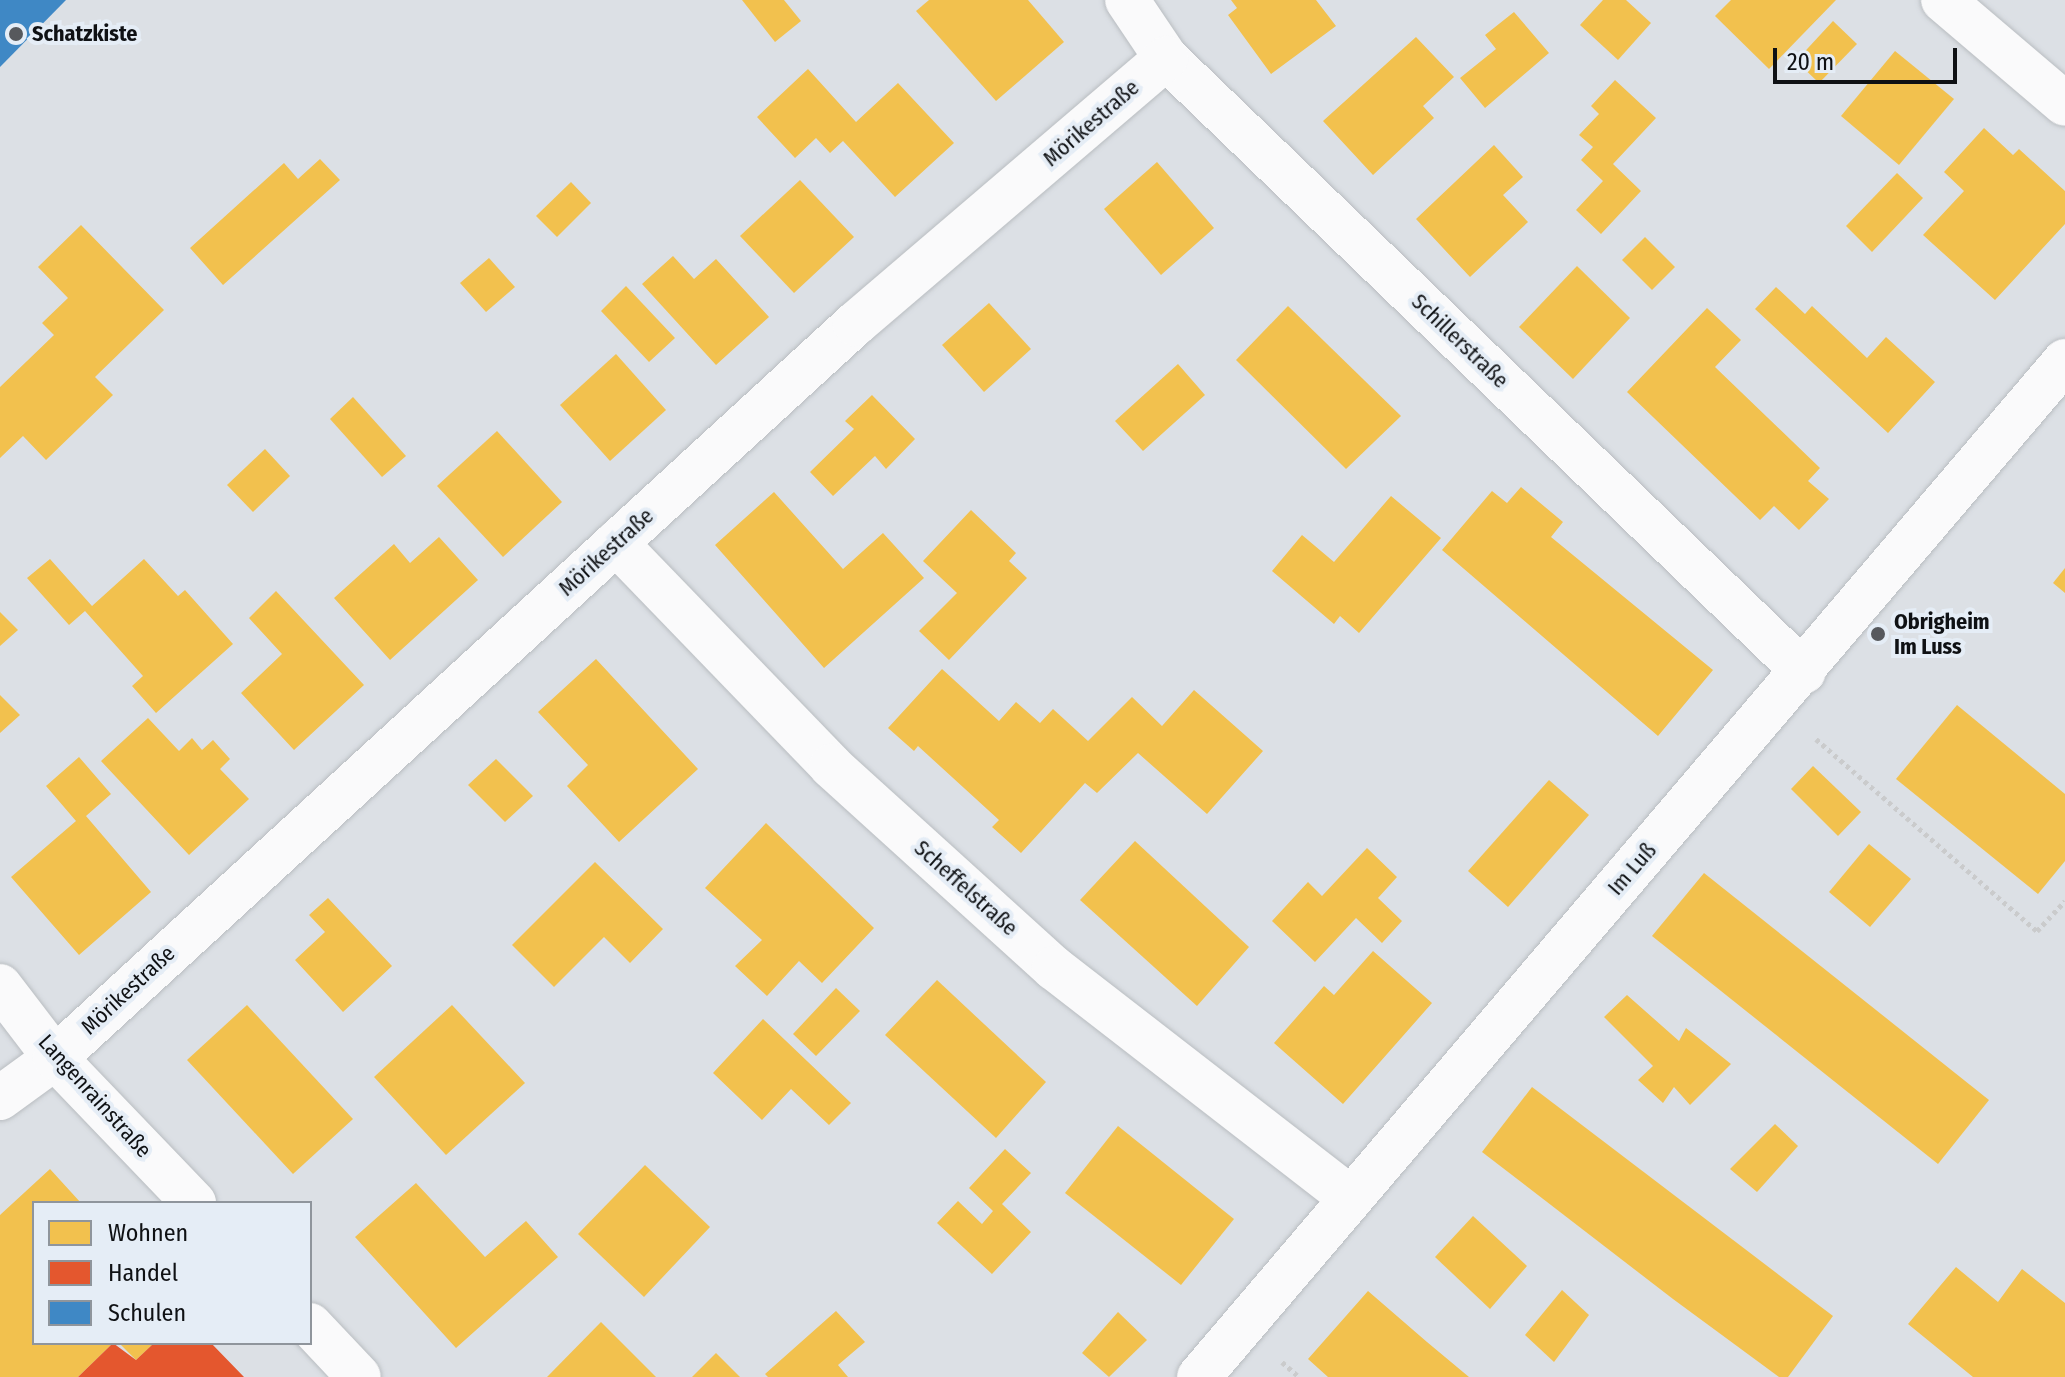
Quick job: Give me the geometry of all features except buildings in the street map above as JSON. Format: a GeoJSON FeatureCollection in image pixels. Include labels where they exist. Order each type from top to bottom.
{"type":"FeatureCollection","features":[{"type":"Feature","properties":{"kind":"street","name":"Schillerstraße"},"geometry":{"type":"LineString","coordinates":[[1127,0],[1166,58],[1804,672]]}},
{"type":"Feature","properties":{"kind":"street"},"geometry":{"type":"LineString","coordinates":[[1943,0],[2065,104]]}},
{"type":"Feature","properties":{"kind":"street","name":"Mörikestraße"},"geometry":{"type":"LineString","coordinates":[[0,1098],[55,1058],[855,324],[1166,58]]}},
{"type":"Feature","properties":{"kind":"street","name":"Im Luß"},"geometry":{"type":"LineString","coordinates":[[1199,1377],[1348,1196],[1775,706],[2065,361]]}},
{"type":"Feature","properties":{"kind":"street","name":"Scheffelstraße"},"geometry":{"type":"LineString","coordinates":[[616,543],[831,766],[1054,968],[1348,1196]]}},
{"type":"Feature","properties":{"kind":"street","name":"Langenrainstraße"},"geometry":{"type":"LineString","coordinates":[[0,986],[55,1058],[192,1201]]}},
{"type":"Feature","properties":{"kind":"street"},"geometry":{"type":"LineString","coordinates":[[312,1327],[359,1377]]}},
{"type":"Feature","properties":{"kind":"path"},"geometry":{"type":"LineString","coordinates":[[1775,706],[2037,931],[2065,901]]}},
{"type":"Feature","properties":{"kind":"place","name":"Schatzkiste"},"geometry":{"type":"Point","coordinates":[16,34]}},
{"type":"Feature","properties":{"kind":"place","name":"Obrigheim Im Luss"},"geometry":{"type":"Point","coordinates":[1878,634]}}]}
